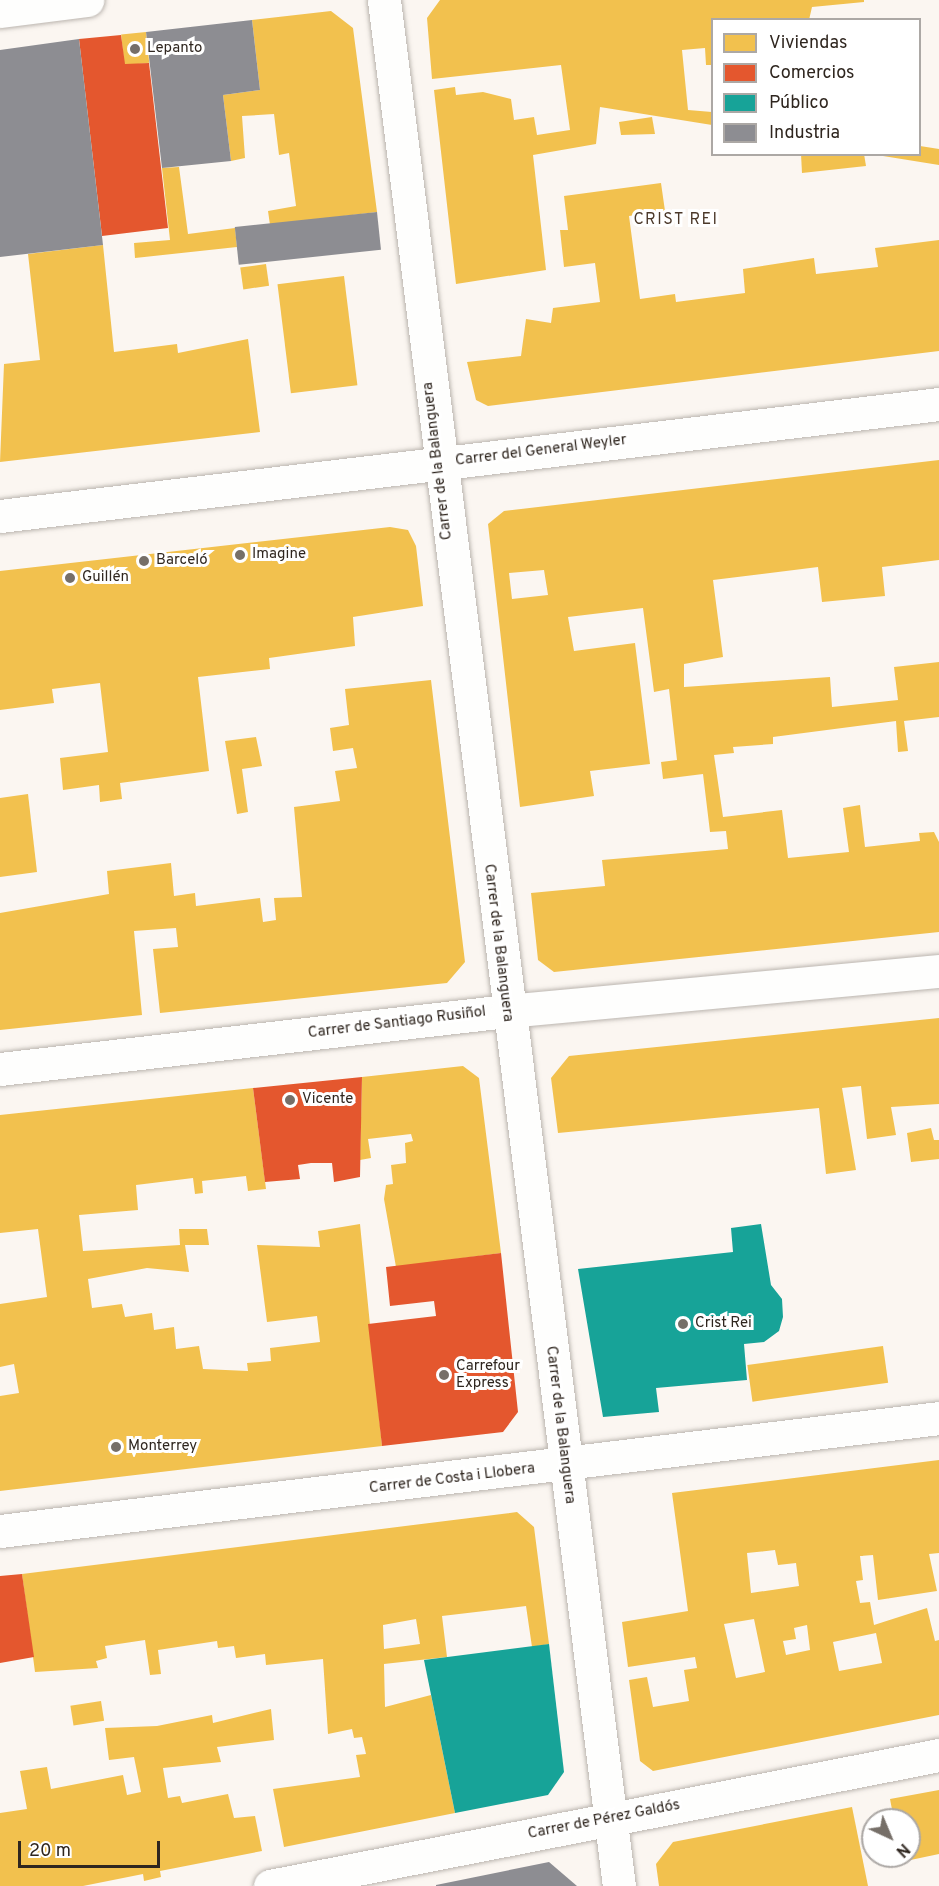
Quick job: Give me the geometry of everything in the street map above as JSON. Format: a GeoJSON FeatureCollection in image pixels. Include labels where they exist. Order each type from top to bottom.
{"type":"FeatureCollection","features":[{"type":"Feature","properties":{"kind":"street"},"geometry":{"type":"LineString","coordinates":[[0,10],[87,0]]}},
{"type":"Feature","properties":{"kind":"street","name":"Carrer de la Balanguera"},"geometry":{"type":"LineString","coordinates":[[384,0],[438,463],[619,1886]]}},
{"type":"Feature","properties":{"kind":"street","name":"Carrer del General Weyler"},"geometry":{"type":"LineString","coordinates":[[0,516],[939,404]]}},
{"type":"Feature","properties":{"kind":"street","name":"Carrer de Santiago Rusiñol"},"geometry":{"type":"LineString","coordinates":[[0,1069],[507,1011],[939,971]]}},
{"type":"Feature","properties":{"kind":"street","name":"Carrer de Costa i Llobera"},"geometry":{"type":"LineString","coordinates":[[0,1531],[566,1466],[939,1418]]}},
{"type":"Feature","properties":{"kind":"street","name":"Carrer de Pérez Galdós"},"geometry":{"type":"LineString","coordinates":[[270,1886],[939,1755]]}},
{"type":"Feature","properties":{"kind":"building: Viviendas"},"geometry":{"type":"Polygon","coordinates":[[[440,0],[864,0],[864,2],[812,7],[809,18],[711,18],[711,65],[706,65],[705,48],[682,50],[688,110],[711,112],[711,125],[600,107],[596,144],[533,155],[546,270],[456,284],[434,90],[455,87],[456,95],[483,92],[511,99],[514,120],[534,117],[537,135],[570,130],[561,65],[432,79],[427,18],[440,0]]]}},
{"type":"Feature","properties":{"kind":"building: Viviendas"},"geometry":{"type":"Polygon","coordinates":[[[331,11],[353,28],[377,212],[270,225],[268,211],[296,206],[289,153],[279,155],[274,114],[242,116],[245,158],[231,161],[223,95],[260,90],[252,20],[331,11]]]}},
{"type":"Feature","properties":{"kind":"building: Viviendas","name":"Lepanto"},"geometry":{"type":"Polygon","coordinates":[[[146,32],[149,63],[124,65],[121,35],[146,32]]]}},
{"type":"Feature","properties":{"kind":"building: Viviendas"},"geometry":{"type":"Polygon","coordinates":[[[652,117],[655,134],[621,135],[619,122],[652,117]]]}},
{"type":"Feature","properties":{"kind":"building: Viviendas"},"geometry":{"type":"Polygon","coordinates":[[[921,146],[939,149],[939,165],[883,156],[921,156],[921,146]]]}},
{"type":"Feature","properties":{"kind":"building: Viviendas"},"geometry":{"type":"Polygon","coordinates":[[[801,156],[864,156],[866,166],[802,173],[801,156]]]}},
{"type":"Feature","properties":{"kind":"building: Viviendas"},"geometry":{"type":"Polygon","coordinates":[[[179,167],[188,234],[235,228],[237,247],[135,258],[134,243],[170,240],[162,168],[179,167]]]}},
{"type":"Feature","properties":{"kind":"building: Viviendas"},"geometry":{"type":"Polygon","coordinates":[[[661,183],[665,211],[629,216],[640,299],[675,294],[676,302],[745,293],[743,269],[814,258],[816,274],[878,267],[875,248],[939,240],[939,351],[488,406],[476,400],[467,362],[521,356],[526,319],[551,323],[553,308],[600,302],[595,263],[564,267],[560,230],[568,230],[564,196],[661,183]]]}},
{"type":"Feature","properties":{"kind":"building: Viviendas"},"geometry":{"type":"Polygon","coordinates":[[[103,245],[114,352],[177,344],[178,353],[248,339],[260,432],[0,462],[4,364],[40,360],[28,254],[103,245]]]}},
{"type":"Feature","properties":{"kind":"building: Viviendas"},"geometry":{"type":"Polygon","coordinates":[[[266,264],[269,286],[243,289],[240,268],[266,264]]]}},
{"type":"Feature","properties":{"kind":"building: Viviendas"},"geometry":{"type":"Polygon","coordinates":[[[344,276],[357,385],[291,393],[277,284],[344,276]]]}},
{"type":"Feature","properties":{"kind":"building: Viviendas"},"geometry":{"type":"Polygon","coordinates":[[[939,460],[939,560],[882,567],[885,596],[822,602],[818,567],[713,580],[723,657],[684,664],[684,687],[830,677],[832,707],[898,700],[894,667],[939,662],[939,717],[904,721],[908,751],[898,752],[896,721],[773,737],[773,744],[733,747],[734,753],[714,755],[723,817],[782,810],[788,858],[849,852],[843,808],[860,805],[865,847],[920,841],[919,833],[934,832],[939,842],[939,932],[554,972],[538,960],[531,893],[605,886],[602,860],[728,849],[726,831],[710,832],[703,774],[663,779],[661,762],[677,760],[669,689],[654,692],[643,608],[568,617],[574,651],[635,643],[650,764],[590,771],[594,796],[520,807],[488,524],[504,511],[939,460]],[[544,570],[509,573],[512,599],[548,595],[544,570]]]}},
{"type":"Feature","properties":{"kind":"building: Viviendas"},"geometry":{"type":"Polygon","coordinates":[[[390,527],[408,530],[416,546],[423,606],[353,617],[355,646],[269,658],[270,669],[198,677],[209,771],[120,783],[122,799],[100,802],[99,785],[63,790],[60,758],[108,752],[100,683],[52,689],[54,703],[0,710],[0,571],[390,527]]]}},
{"type":"Feature","properties":{"kind":"building: Viviendas"},"geometry":{"type":"Polygon","coordinates":[[[431,680],[465,962],[447,983],[160,1013],[153,949],[178,947],[176,928],[134,931],[142,1015],[0,1030],[0,913],[109,894],[107,871],[171,863],[174,896],[195,893],[196,906],[260,898],[263,922],[276,920],[274,898],[302,897],[294,807],[340,801],[335,771],[357,768],[353,748],[333,751],[330,728],[349,725],[345,689],[431,680]]]}},
{"type":"Feature","properties":{"kind":"building: Viviendas"},"geometry":{"type":"Polygon","coordinates":[[[256,737],[262,766],[242,769],[248,812],[237,814],[225,741],[256,737]]]}},
{"type":"Feature","properties":{"kind":"building: Viviendas"},"geometry":{"type":"Polygon","coordinates":[[[28,794],[37,872],[0,877],[0,798],[28,794]]]}},
{"type":"Feature","properties":{"kind":"building: Viviendas"},"geometry":{"type":"Polygon","coordinates":[[[939,1018],[939,1104],[891,1107],[896,1135],[867,1139],[861,1086],[842,1088],[856,1170],[826,1174],[819,1108],[558,1133],[551,1078],[569,1056],[939,1018]]]}},
{"type":"Feature","properties":{"kind":"building: Viviendas"},"geometry":{"type":"Polygon","coordinates":[[[463,1066],[479,1078],[501,1253],[396,1267],[384,1199],[386,1185],[393,1184],[391,1165],[406,1163],[405,1143],[413,1141],[411,1134],[368,1139],[371,1158],[360,1160],[362,1077],[463,1066]]]}},
{"type":"Feature","properties":{"kind":"building: Viviendas"},"geometry":{"type":"Polygon","coordinates":[[[253,1088],[266,1189],[248,1191],[246,1176],[202,1181],[203,1193],[195,1194],[193,1178],[136,1185],[138,1210],[79,1215],[83,1251],[180,1245],[179,1229],[207,1229],[209,1245],[185,1245],[189,1272],[147,1268],[88,1279],[92,1308],[122,1304],[125,1317],[152,1313],[154,1330],[174,1327],[176,1349],[199,1346],[203,1369],[248,1371],[247,1363],[271,1361],[270,1348],[320,1342],[317,1316],[267,1322],[257,1245],[320,1247],[318,1231],[360,1224],[382,1446],[0,1491],[0,1396],[19,1393],[14,1364],[0,1367],[0,1304],[47,1297],[38,1229],[0,1233],[0,1115],[253,1088]]]}},
{"type":"Feature","properties":{"kind":"building: Viviendas"},"geometry":{"type":"Polygon","coordinates":[[[931,1128],[934,1140],[939,1140],[939,1159],[911,1162],[907,1133],[931,1128]]]}},
{"type":"Feature","properties":{"kind":"building: Viviendas"},"geometry":{"type":"Polygon","coordinates":[[[883,1346],[888,1383],[752,1402],[747,1365],[883,1346]]]}},
{"type":"Feature","properties":{"kind":"building: Viviendas"},"geometry":{"type":"Polygon","coordinates":[[[939,1460],[939,1553],[929,1554],[937,1591],[878,1600],[873,1555],[860,1556],[863,1580],[856,1581],[860,1603],[870,1602],[874,1625],[927,1608],[935,1641],[939,1640],[939,1715],[653,1771],[640,1761],[629,1680],[647,1677],[653,1707],[689,1701],[684,1670],[697,1668],[695,1657],[628,1667],[622,1622],[688,1611],[672,1493],[939,1460]],[[775,1550],[747,1553],[751,1593],[799,1586],[796,1563],[778,1565],[775,1550]],[[754,1619],[724,1624],[736,1678],[765,1672],[754,1619]],[[807,1625],[794,1628],[796,1639],[783,1641],[786,1655],[810,1650],[807,1625]],[[876,1633],[833,1642],[839,1671],[882,1663],[876,1633]]]}},
{"type":"Feature","properties":{"kind":"building: Viviendas"},"geometry":{"type":"Polygon","coordinates":[[[517,1512],[534,1527],[549,1644],[532,1647],[526,1606],[442,1616],[447,1657],[384,1664],[385,1707],[431,1695],[455,1813],[284,1847],[273,1789],[360,1777],[356,1755],[366,1754],[362,1737],[354,1738],[352,1729],[328,1734],[323,1659],[266,1665],[265,1654],[236,1658],[234,1646],[218,1648],[217,1641],[158,1650],[161,1674],[150,1675],[145,1640],[105,1646],[107,1658],[96,1661],[98,1668],[35,1672],[22,1574],[517,1512]],[[416,1619],[383,1625],[384,1649],[420,1644],[416,1619]]]}},
{"type":"Feature","properties":{"kind":"building: Viviendas"},"geometry":{"type":"Polygon","coordinates":[[[101,1701],[104,1721],[74,1726],[70,1706],[101,1701]]]}},
{"type":"Feature","properties":{"kind":"building: Viviendas"},"geometry":{"type":"Polygon","coordinates":[[[271,1709],[274,1740],[217,1747],[221,1762],[163,1768],[168,1798],[180,1796],[182,1803],[228,1794],[234,1818],[255,1816],[262,1851],[160,1871],[161,1877],[144,1881],[143,1874],[83,1886],[0,1886],[0,1813],[27,1809],[20,1771],[47,1767],[51,1789],[123,1775],[127,1795],[141,1792],[134,1757],[109,1760],[105,1728],[157,1726],[212,1715],[213,1723],[271,1709]]]}},
{"type":"Feature","properties":{"kind":"building: Viviendas"},"geometry":{"type":"Polygon","coordinates":[[[939,1790],[939,1854],[921,1858],[921,1808],[892,1808],[890,1799],[939,1790]]]}},
{"type":"Feature","properties":{"kind":"building: Viviendas"},"geometry":{"type":"Polygon","coordinates":[[[852,1807],[861,1851],[861,1868],[864,1868],[868,1886],[659,1886],[656,1864],[673,1842],[852,1807]]]}},
{"type":"Feature","properties":{"kind":"building: Comercios"},"geometry":{"type":"Polygon","coordinates":[[[121,35],[125,64],[149,63],[168,228],[102,236],[79,39],[121,35]]]}},
{"type":"Feature","properties":{"kind":"building: Comercios"},"geometry":{"type":"Polygon","coordinates":[[[362,1077],[360,1177],[334,1182],[332,1163],[311,1163],[298,1165],[300,1179],[265,1182],[253,1088],[362,1077]]]}},
{"type":"Feature","properties":{"kind":"building: Comercios","name":"Carrefour Express"},"geometry":{"type":"Polygon","coordinates":[[[501,1253],[518,1412],[503,1432],[382,1446],[368,1324],[436,1316],[434,1301],[390,1306],[386,1267],[501,1253]]]}},
{"type":"Feature","properties":{"kind":"building: Comercios"},"geometry":{"type":"Polygon","coordinates":[[[22,1574],[34,1657],[0,1663],[0,1576],[22,1574]]]}},
{"type":"Feature","properties":{"kind":"building: Público","name":"Crist Rei"},"geometry":{"type":"Polygon","coordinates":[[[761,1224],[771,1285],[782,1299],[783,1317],[779,1331],[764,1342],[744,1344],[747,1380],[656,1388],[659,1412],[603,1417],[578,1269],[733,1252],[731,1228],[761,1224]]]}},
{"type":"Feature","properties":{"kind":"building: Público"},"geometry":{"type":"Polygon","coordinates":[[[549,1644],[564,1772],[548,1795],[455,1813],[424,1660],[549,1644]]]}},
{"type":"Feature","properties":{"kind":"building: Industria"},"geometry":{"type":"Polygon","coordinates":[[[252,20],[260,90],[223,95],[231,161],[162,168],[146,32],[252,20]]]}},
{"type":"Feature","properties":{"kind":"building: Industria"},"geometry":{"type":"Polygon","coordinates":[[[79,39],[103,245],[0,257],[0,50],[79,39]]]}},
{"type":"Feature","properties":{"kind":"building: Industria"},"geometry":{"type":"Polygon","coordinates":[[[377,212],[381,250],[239,265],[235,227],[377,212]]]}},
{"type":"Feature","properties":{"kind":"building: Industria"},"geometry":{"type":"Polygon","coordinates":[[[549,1862],[577,1886],[436,1886],[436,1885],[549,1862]]]}},
{"type":"Feature","properties":{"kind":"place","name":"Lepanto"},"geometry":{"type":"Point","coordinates":[135,49]}},
{"type":"Feature","properties":{"kind":"place","name":"Imagine"},"geometry":{"type":"Point","coordinates":[240,555]}},
{"type":"Feature","properties":{"kind":"place","name":"Barceló"},"geometry":{"type":"Point","coordinates":[144,561]}},
{"type":"Feature","properties":{"kind":"place","name":"Guillén"},"geometry":{"type":"Point","coordinates":[70,578]}},
{"type":"Feature","properties":{"kind":"place","name":"Vicente"},"geometry":{"type":"Point","coordinates":[290,1100]}},
{"type":"Feature","properties":{"kind":"place","name":"Crist Rei"},"geometry":{"type":"Point","coordinates":[683,1324]}},
{"type":"Feature","properties":{"kind":"place","name":"Carrefour Express"},"geometry":{"type":"Point","coordinates":[444,1375]}},
{"type":"Feature","properties":{"kind":"place","name":"Monterrey"},"geometry":{"type":"Point","coordinates":[116,1447]}},
{"type":"Feature","properties":{"kind":"district","name":"CRIST REI"},"geometry":{"type":"Point","coordinates":[676,220]}}]}
